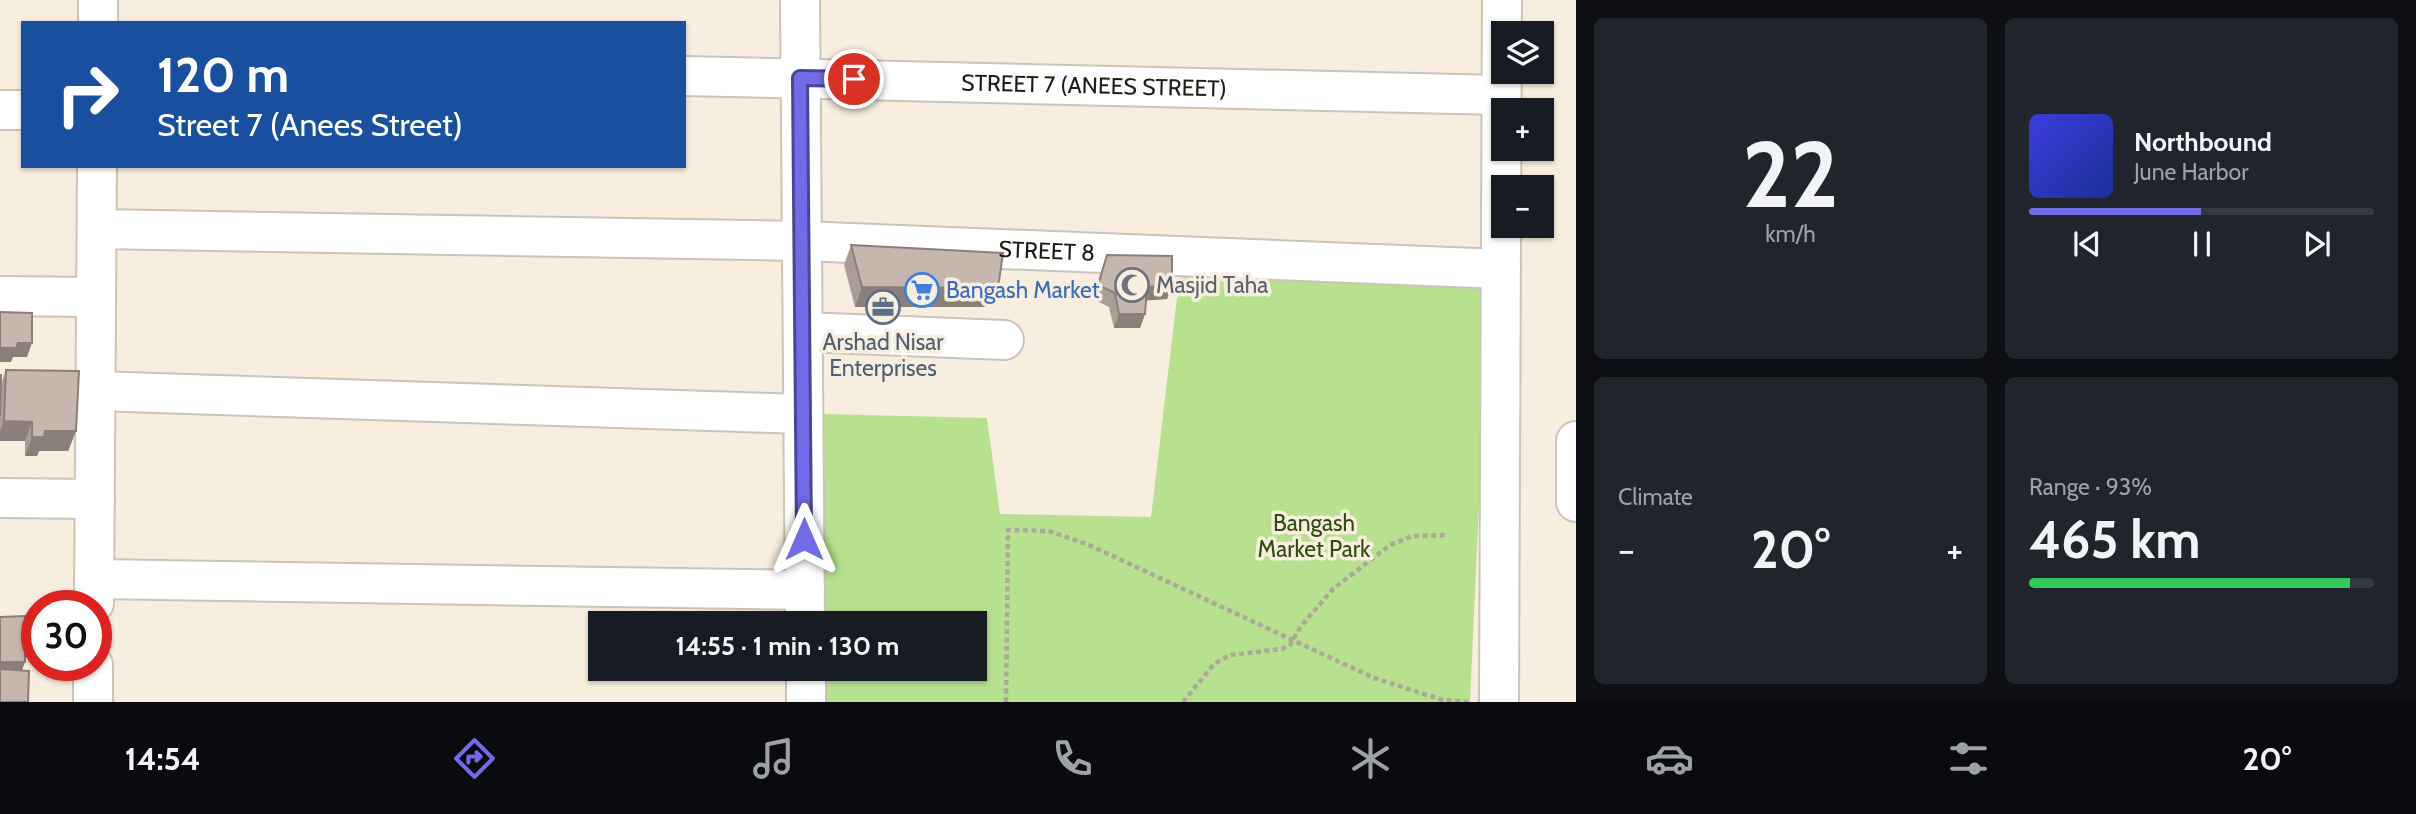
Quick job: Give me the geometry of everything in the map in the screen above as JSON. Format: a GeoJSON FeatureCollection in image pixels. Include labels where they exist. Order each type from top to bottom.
{"type":"FeatureCollection","features":[{"type":"Feature","properties":{"kind":"street"},"geometry":{"type":"LineString","coordinates":[[98,0],[98,21]]}},
{"type":"Feature","properties":{"kind":"street"},"geometry":{"type":"LineString","coordinates":[[112,592],[805,606],[800,0]]}},
{"type":"Feature","properties":{"kind":"street"},"geometry":{"type":"LineString","coordinates":[[1499,702],[1502,0]]}},
{"type":"Feature","properties":{"kind":"street","name":"STREET 7 (ANEES STREET)"},"geometry":{"type":"LineString","coordinates":[[686,76],[1501,95]]}},
{"type":"Feature","properties":{"kind":"street"},"geometry":{"type":"LineString","coordinates":[[0,110],[21,110]]}},
{"type":"Feature","properties":{"kind":"street"},"geometry":{"type":"LineString","coordinates":[[94,590],[97,168]]}},
{"type":"Feature","properties":{"kind":"street","name":"STREET 8"},"geometry":{"type":"LineString","coordinates":[[97,229],[802,241],[1501,269]]}},
{"type":"Feature","properties":{"kind":"street"},"geometry":{"type":"LineString","coordinates":[[0,296],[96,297]]}},
{"type":"Feature","properties":{"kind":"street"},"geometry":{"type":"LineString","coordinates":[[803,332],[1004,340]]}},
{"type":"Feature","properties":{"kind":"street"},"geometry":{"type":"LineString","coordinates":[[96,391],[803,414]]}},
{"type":"Feature","properties":{"kind":"street"},"geometry":{"type":"LineString","coordinates":[[0,498],[95,499]]}},
{"type":"Feature","properties":{"kind":"street"},"geometry":{"type":"LineString","coordinates":[[93,681],[93,702]]}},
{"type":"Feature","properties":{"kind":"street"},"geometry":{"type":"LineString","coordinates":[[806,681],[806,702]]}},
{"type":"Feature","properties":{"kind":"path"},"geometry":{"type":"LineString","coordinates":[[1006,702],[1008,530],[1049,531],[1089,545],[1294,638],[1374,678],[1443,700],[1468,702]]}},
{"type":"Feature","properties":{"kind":"path"},"geometry":{"type":"LineString","coordinates":[[1183,702],[1214,664],[1230,654],[1282,649],[1290,645],[1333,589],[1390,545],[1412,536],[1445,535]]}},
{"type":"Feature","properties":{"kind":"green space","name":"Bangash Market Park"},"geometry":{"type":"Polygon","coordinates":[[[1180,272],[1489,283],[1470,702],[819,702],[819,681],[987,681],[987,611],[820,611],[823,414],[987,418],[1000,514],[1151,517],[1180,272]]]}},
{"type":"Feature","properties":{"kind":"building"},"geometry":{"type":"Polygon","coordinates":[[[851,245],[1003,253],[998,288],[862,287],[851,245]]]}},
{"type":"Feature","properties":{"kind":"building","name":"Masjid Taha"},"geometry":{"type":"Polygon","coordinates":[[[1107,255],[1172,256],[1172,285],[1147,287],[1145,314],[1119,314],[1115,293],[1098,285],[1107,255]]]}},
{"type":"Feature","properties":{"kind":"building"},"geometry":{"type":"Polygon","coordinates":[[[0,312],[32,313],[32,343],[18,343],[16,348],[1,348],[0,361],[0,312]]]}},
{"type":"Feature","properties":{"kind":"building"},"geometry":{"type":"Polygon","coordinates":[[[6,370],[79,371],[76,431],[45,431],[44,437],[32,437],[32,422],[4,421],[6,370]]]}},
{"type":"Feature","properties":{"kind":"building"},"geometry":{"type":"Polygon","coordinates":[[[21,616],[21,662],[0,662],[0,617],[21,616]]]}},
{"type":"Feature","properties":{"kind":"building"},"geometry":{"type":"Polygon","coordinates":[[[0,669],[21,670],[21,681],[29,681],[28,702],[0,702],[0,669]]]}},
{"type":"Feature","properties":{"kind":"place","name":"Masjid Taha"},"geometry":{"type":"Point","coordinates":[1132,285]}},
{"type":"Feature","properties":{"kind":"place","name":"Bangash Market"},"geometry":{"type":"Point","coordinates":[922,290]}},
{"type":"Feature","properties":{"kind":"place","name":"Arshad Nisar Enterprises"},"geometry":{"type":"Point","coordinates":[883,307]}},
{"type":"Feature","properties":{"kind":"route"},"geometry":{"type":"LineString","coordinates":[[804,539],[800,78],[854,79]]}}]}
